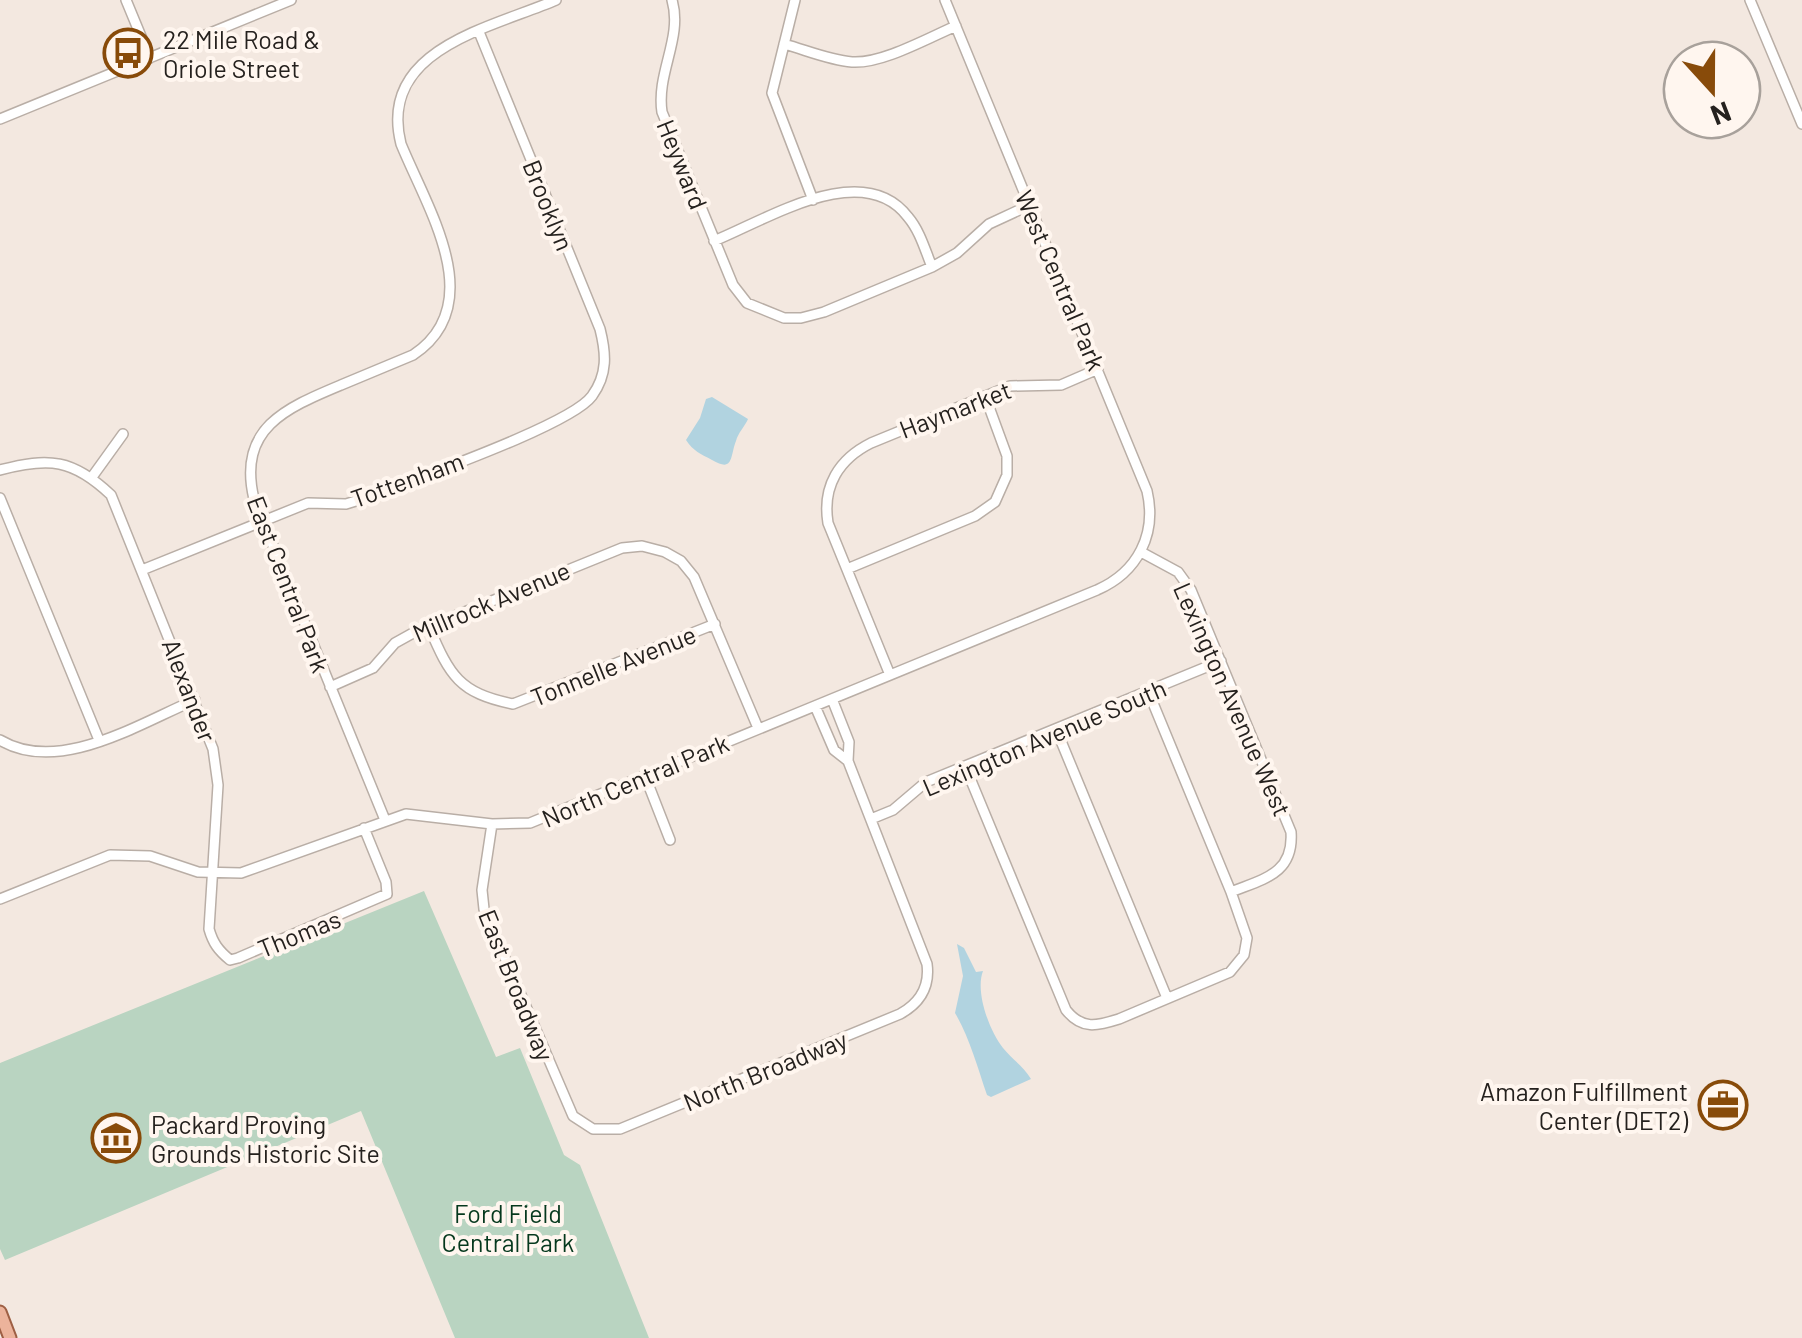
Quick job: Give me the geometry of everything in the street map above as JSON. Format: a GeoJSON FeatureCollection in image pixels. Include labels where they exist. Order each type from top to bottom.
{"type":"FeatureCollection","features":[{"type":"Feature","properties":{"kind":"main road"},"geometry":{"type":"LineString","coordinates":[[0,1312],[10,1338]]}},
{"type":"Feature","properties":{"kind":"street"},"geometry":{"type":"LineString","coordinates":[[126,0],[150,58]]}},
{"type":"Feature","properties":{"kind":"street"},"geometry":{"type":"LineString","coordinates":[[0,119],[291,0]]}},
{"type":"Feature","properties":{"kind":"street"},"geometry":{"type":"LineString","coordinates":[[480,32],[556,0]]}},
{"type":"Feature","properties":{"kind":"street","name":"Heyward"},"geometry":{"type":"LineString","coordinates":[[672,0],[675,32],[660,105],[733,285],[747,303],[784,318],[801,318],[932,266]]}},
{"type":"Feature","properties":{"kind":"street"},"geometry":{"type":"LineString","coordinates":[[795,0],[772,93],[813,200]]}},
{"type":"Feature","properties":{"kind":"street","name":"West Central Park"},"geometry":{"type":"LineString","coordinates":[[946,0],[1150,503],[1150,526],[1134,562]]}},
{"type":"Feature","properties":{"kind":"street"},"geometry":{"type":"LineString","coordinates":[[1750,0],[1802,124]]}},
{"type":"Feature","properties":{"kind":"street"},"geometry":{"type":"LineString","coordinates":[[784,44],[860,62],[956,26]]}},
{"type":"Feature","properties":{"kind":"street","name":"East Central Park"},"geometry":{"type":"LineString","coordinates":[[385,820],[262,522],[249,478],[254,447],[271,422],[294,405],[413,355],[442,326],[450,306],[451,275],[401,144],[397,110],[406,82],[428,57],[480,32]]}},
{"type":"Feature","properties":{"kind":"street","name":"Brooklyn"},"geometry":{"type":"LineString","coordinates":[[480,32],[600,329],[606,362],[601,380]]}},
{"type":"Feature","properties":{"kind":"street"},"geometry":{"type":"LineString","coordinates":[[714,241],[838,191],[861,190],[888,198],[912,222],[932,266],[950,258],[989,224],[1030,206]]}},
{"type":"Feature","properties":{"kind":"street","name":"Haymarket"},"geometry":{"type":"LineString","coordinates":[[847,569],[828,523],[826,498],[842,464],[856,450],[1018,384],[1060,385],[1098,369]]}},
{"type":"Feature","properties":{"kind":"street","name":"Tottenham"},"geometry":{"type":"LineString","coordinates":[[142,570],[308,503],[354,503],[561,420],[591,398],[601,380]]}},
{"type":"Feature","properties":{"kind":"street"},"geometry":{"type":"LineString","coordinates":[[890,675],[847,569],[975,516],[994,502],[1004,483],[1008,456],[985,396]]}},
{"type":"Feature","properties":{"kind":"street"},"geometry":{"type":"LineString","coordinates":[[0,470],[35,460],[62,462],[92,477],[123,434]]}},
{"type":"Feature","properties":{"kind":"street","name":"Alexander"},"geometry":{"type":"LineString","coordinates":[[92,477],[110,495],[195,700],[216,763],[211,874]]}},
{"type":"Feature","properties":{"kind":"street"},"geometry":{"type":"LineString","coordinates":[[0,498],[99,740]]}},
{"type":"Feature","properties":{"kind":"street","name":"Millrock Avenue"},"geometry":{"type":"LineString","coordinates":[[330,688],[366,672],[395,643],[616,549],[642,546],[682,561],[694,576],[715,624]]}},
{"type":"Feature","properties":{"kind":"street","name":"Lexington Avenue West"},"geometry":{"type":"LineString","coordinates":[[1140,552],[1186,580],[1291,832],[1292,848],[1282,866],[1272,876],[1231,892]]}},
{"type":"Feature","properties":{"kind":"street","name":"North Central Park"},"geometry":{"type":"LineString","coordinates":[[0,899],[110,854],[150,856],[211,874],[241,874],[385,820],[416,814],[492,824],[530,823],[1106,586],[1134,562]]}},
{"type":"Feature","properties":{"kind":"street"},"geometry":{"type":"LineString","coordinates":[[715,624],[758,728]]}},
{"type":"Feature","properties":{"kind":"street","name":"Tonnelle Avenue"},"geometry":{"type":"LineString","coordinates":[[429,627],[445,664],[462,686],[483,698],[513,704],[715,624]]}},
{"type":"Feature","properties":{"kind":"street","name":"Lexington Avenue South"},"geometry":{"type":"LineString","coordinates":[[871,819],[893,810],[926,782],[1221,662]]}},
{"type":"Feature","properties":{"kind":"street"},"geometry":{"type":"LineString","coordinates":[[965,766],[1063,1006],[1076,1022],[1104,1024],[1225,975],[1240,962],[1247,938],[1148,691]]}},
{"type":"Feature","properties":{"kind":"street"},"geometry":{"type":"LineString","coordinates":[[0,740],[14,748],[56,754],[195,700]]}},
{"type":"Feature","properties":{"kind":"street"},"geometry":{"type":"LineString","coordinates":[[832,700],[849,742],[848,760],[871,819]]}},
{"type":"Feature","properties":{"kind":"street"},"geometry":{"type":"LineString","coordinates":[[815,706],[834,750],[848,760]]}},
{"type":"Feature","properties":{"kind":"street"},"geometry":{"type":"LineString","coordinates":[[824,729],[841,722]]}},
{"type":"Feature","properties":{"kind":"street"},"geometry":{"type":"LineString","coordinates":[[1056,729],[1167,998]]}},
{"type":"Feature","properties":{"kind":"street"},"geometry":{"type":"LineString","coordinates":[[645,776],[670,840]]}},
{"type":"Feature","properties":{"kind":"street","name":"North Broadway"},"geometry":{"type":"LineString","coordinates":[[593,1129],[608,1132],[630,1125],[911,1008],[925,988],[927,964],[871,819]]}},
{"type":"Feature","properties":{"kind":"street","name":"East Broadway"},"geometry":{"type":"LineString","coordinates":[[492,824],[482,890],[484,908],[567,1107],[576,1120],[593,1129]]}},
{"type":"Feature","properties":{"kind":"street","name":"Thomas"},"geometry":{"type":"LineString","coordinates":[[211,874],[209,929],[214,944],[230,960],[238,958],[387,894],[386,882],[364,828]]}},
{"type":"Feature","properties":{"kind":"green space","name":"Packard Proving Grounds Historic Site"},"geometry":{"type":"Polygon","coordinates":[[[424,891],[496,1057],[520,1048],[564,1155],[580,1165],[649,1338],[455,1338],[361,1111],[5,1260],[0,1249],[0,1063],[424,891]]]}},
{"type":"Feature","properties":{"kind":"water"},"geometry":{"type":"Polygon","coordinates":[[[712,397],[748,419],[730,461],[724,465],[698,452],[686,440],[706,399],[712,397]]]}},
{"type":"Feature","properties":{"kind":"water"},"geometry":{"type":"Polygon","coordinates":[[[957,944],[964,948],[976,972],[983,971],[982,1000],[998,1040],[1031,1079],[991,1097],[955,1013],[963,976],[957,944]]]}},
{"type":"Feature","properties":{"kind":"place","name":"22 Mile Road & Oriole Street"},"geometry":{"type":"Point","coordinates":[128,53]}},
{"type":"Feature","properties":{"kind":"place","name":"Amazon Fulfillment Center (DET2)"},"geometry":{"type":"Point","coordinates":[1723,1105]}},
{"type":"Feature","properties":{"kind":"place","name":"Packard Proving Grounds Historic Site"},"geometry":{"type":"Point","coordinates":[116,1138]}},
{"type":"Feature","properties":{"kind":"park label","name":"Ford Field Central Park"},"geometry":{"type":"Point","coordinates":[508,1228]}}]}
